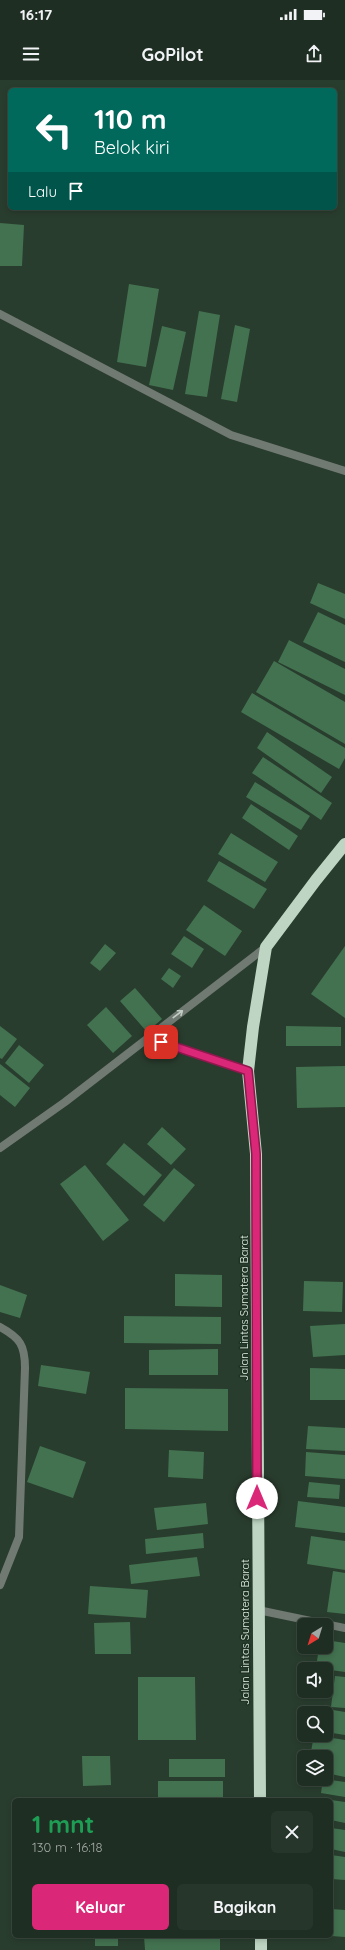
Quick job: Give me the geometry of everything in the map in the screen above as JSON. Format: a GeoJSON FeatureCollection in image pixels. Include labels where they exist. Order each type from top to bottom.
{"type":"FeatureCollection","features":[{"type":"Feature","properties":{"kind":"highway","name":"Jalan Lintas Sumatera Barat"},"geometry":{"type":"LineString","coordinates":[[260,1798],[256,1154],[248,1071],[253,1027],[266,947],[345,844]]}},
{"type":"Feature","properties":{"kind":"highway"},"geometry":{"type":"LineString","coordinates":[[261,1938],[261,1950]]}},
{"type":"Feature","properties":{"kind":"street"},"geometry":{"type":"LineString","coordinates":[[0,314],[231,435],[345,471]]}},
{"type":"Feature","properties":{"kind":"street"},"geometry":{"type":"LineString","coordinates":[[0,1148],[65,1102],[146,1038],[266,947]]}},
{"type":"Feature","properties":{"kind":"street"},"geometry":{"type":"LineString","coordinates":[[146,1038],[248,1071]]}},
{"type":"Feature","properties":{"kind":"street"},"geometry":{"type":"LineString","coordinates":[[0,1327],[11,1333],[21,1342],[25,1354],[19,1537],[0,1585]]}},
{"type":"Feature","properties":{"kind":"street"},"geometry":{"type":"LineString","coordinates":[[258,1610],[345,1628]]}},
{"type":"Feature","properties":{"kind":"building"},"geometry":{"type":"Polygon","coordinates":[[[0,223],[24,225],[22,266],[0,266],[0,223]]]}},
{"type":"Feature","properties":{"kind":"building"},"geometry":{"type":"Polygon","coordinates":[[[129,284],[159,289],[146,367],[117,362],[129,284]]]}},
{"type":"Feature","properties":{"kind":"building"},"geometry":{"type":"Polygon","coordinates":[[[199,311],[220,315],[207,397],[185,394],[199,311]]]}},
{"type":"Feature","properties":{"kind":"building"},"geometry":{"type":"Polygon","coordinates":[[[235,325],[250,329],[237,402],[221,399],[235,325]]]}},
{"type":"Feature","properties":{"kind":"building"},"geometry":{"type":"Polygon","coordinates":[[[162,326],[186,332],[173,390],[149,385],[162,326]]]}},
{"type":"Feature","properties":{"kind":"building"},"geometry":{"type":"Polygon","coordinates":[[[318,583],[345,594],[345,619],[310,603],[318,583]]]}},
{"type":"Feature","properties":{"kind":"building"},"geometry":{"type":"Polygon","coordinates":[[[318,612],[345,625],[345,662],[303,642],[318,612]]]}},
{"type":"Feature","properties":{"kind":"building"},"geometry":{"type":"Polygon","coordinates":[[[289,640],[345,669],[345,695],[278,662],[289,640]]]}},
{"type":"Feature","properties":{"kind":"building"},"geometry":{"type":"Polygon","coordinates":[[[274,661],[345,702],[345,744],[256,692],[274,661]]]}},
{"type":"Feature","properties":{"kind":"building"},"geometry":{"type":"Polygon","coordinates":[[[252,693],[345,748],[345,758],[339,769],[241,712],[252,693]]]}},
{"type":"Feature","properties":{"kind":"building"},"geometry":{"type":"Polygon","coordinates":[[[267,732],[332,777],[321,793],[257,748],[267,732]]]}},
{"type":"Feature","properties":{"kind":"building"},"geometry":{"type":"Polygon","coordinates":[[[263,757],[332,803],[321,820],[252,773],[263,757]]]}},
{"type":"Feature","properties":{"kind":"building"},"geometry":{"type":"Polygon","coordinates":[[[255,782],[310,816],[301,830],[246,797],[255,782]]]}},
{"type":"Feature","properties":{"kind":"building"},"geometry":{"type":"Polygon","coordinates":[[[251,804],[298,836],[289,850],[242,818],[251,804]]]}},
{"type":"Feature","properties":{"kind":"building"},"geometry":{"type":"Polygon","coordinates":[[[231,833],[278,862],[265,882],[218,854],[231,833]]]}},
{"type":"Feature","properties":{"kind":"building"},"geometry":{"type":"Polygon","coordinates":[[[219,861],[267,889],[254,909],[207,881],[219,861]]]}},
{"type":"Feature","properties":{"kind":"building"},"geometry":{"type":"Polygon","coordinates":[[[204,905],[242,931],[225,956],[186,930],[204,905]]]}},
{"type":"Feature","properties":{"kind":"building"},"geometry":{"type":"Polygon","coordinates":[[[184,936],[204,949],[192,968],[171,954],[184,936]]]}},
{"type":"Feature","properties":{"kind":"building"},"geometry":{"type":"Polygon","coordinates":[[[105,944],[116,953],[100,971],[90,963],[105,944]]]}},
{"type":"Feature","properties":{"kind":"building"},"geometry":{"type":"Polygon","coordinates":[[[345,946],[345,1018],[311,994],[345,946]]]}},
{"type":"Feature","properties":{"kind":"building"},"geometry":{"type":"Polygon","coordinates":[[[169,968],[181,976],[173,988],[161,979],[169,968]]]}},
{"type":"Feature","properties":{"kind":"building"},"geometry":{"type":"Polygon","coordinates":[[[135,988],[162,1019],[147,1032],[120,1001],[135,988]]]}},
{"type":"Feature","properties":{"kind":"building"},"geometry":{"type":"Polygon","coordinates":[[[106,1007],[132,1036],[113,1053],[87,1025],[106,1007]]]}},
{"type":"Feature","properties":{"kind":"building"},"geometry":{"type":"Polygon","coordinates":[[[0,1026],[17,1039],[2,1059],[0,1058],[0,1026]]]}},
{"type":"Feature","properties":{"kind":"building"},"geometry":{"type":"Polygon","coordinates":[[[286,1026],[341,1027],[341,1046],[286,1046],[286,1026]]]}},
{"type":"Feature","properties":{"kind":"building"},"geometry":{"type":"Polygon","coordinates":[[[19,1045],[44,1065],[29,1083],[5,1063],[19,1045]]]}},
{"type":"Feature","properties":{"kind":"building"},"geometry":{"type":"Polygon","coordinates":[[[0,1064],[30,1088],[15,1107],[0,1095],[0,1064]]]}},
{"type":"Feature","properties":{"kind":"building"},"geometry":{"type":"Polygon","coordinates":[[[345,1066],[345,1107],[297,1108],[296,1067],[345,1066]]]}},
{"type":"Feature","properties":{"kind":"building"},"geometry":{"type":"Polygon","coordinates":[[[162,1127],[186,1149],[171,1165],[147,1144],[162,1127]]]}},
{"type":"Feature","properties":{"kind":"building"},"geometry":{"type":"Polygon","coordinates":[[[124,1143],[162,1175],[144,1196],[106,1164],[124,1143]]]}},
{"type":"Feature","properties":{"kind":"building"},"geometry":{"type":"Polygon","coordinates":[[[85,1165],[129,1220],[103,1241],[60,1184],[85,1165]]]}},
{"type":"Feature","properties":{"kind":"building"},"geometry":{"type":"Polygon","coordinates":[[[174,1168],[195,1185],[164,1222],[143,1205],[174,1168]]]}},
{"type":"Feature","properties":{"kind":"building"},"geometry":{"type":"Polygon","coordinates":[[[175,1274],[222,1275],[222,1307],[175,1306],[175,1274]]]}},
{"type":"Feature","properties":{"kind":"building"},"geometry":{"type":"Polygon","coordinates":[[[304,1281],[343,1282],[342,1312],[303,1311],[304,1281]]]}},
{"type":"Feature","properties":{"kind":"building"},"geometry":{"type":"Polygon","coordinates":[[[0,1285],[27,1295],[20,1318],[0,1312],[0,1285]]]}},
{"type":"Feature","properties":{"kind":"building"},"geometry":{"type":"Polygon","coordinates":[[[124,1316],[221,1317],[221,1344],[124,1343],[124,1316]]]}},
{"type":"Feature","properties":{"kind":"building"},"geometry":{"type":"Polygon","coordinates":[[[345,1324],[345,1355],[313,1357],[310,1326],[345,1324]]]}},
{"type":"Feature","properties":{"kind":"building"},"geometry":{"type":"Polygon","coordinates":[[[218,1349],[218,1375],[149,1375],[149,1350],[218,1349]]]}},
{"type":"Feature","properties":{"kind":"building"},"geometry":{"type":"Polygon","coordinates":[[[41,1365],[90,1372],[86,1394],[38,1386],[41,1365]]]}},
{"type":"Feature","properties":{"kind":"building"},"geometry":{"type":"Polygon","coordinates":[[[310,1368],[345,1369],[345,1400],[310,1400],[310,1368]]]}},
{"type":"Feature","properties":{"kind":"building"},"geometry":{"type":"Polygon","coordinates":[[[125,1388],[228,1389],[228,1431],[125,1429],[125,1388]]]}},
{"type":"Feature","properties":{"kind":"building"},"geometry":{"type":"Polygon","coordinates":[[[308,1426],[345,1428],[345,1451],[306,1449],[308,1426]]]}},
{"type":"Feature","properties":{"kind":"building"},"geometry":{"type":"Polygon","coordinates":[[[40,1446],[86,1462],[73,1498],[27,1482],[40,1446]]]}},
{"type":"Feature","properties":{"kind":"building"},"geometry":{"type":"Polygon","coordinates":[[[169,1450],[204,1452],[203,1479],[168,1477],[169,1450]]]}},
{"type":"Feature","properties":{"kind":"building"},"geometry":{"type":"Polygon","coordinates":[[[306,1452],[345,1455],[345,1479],[305,1476],[306,1452]]]}},
{"type":"Feature","properties":{"kind":"building"},"geometry":{"type":"Polygon","coordinates":[[[309,1482],[340,1485],[339,1499],[307,1497],[309,1482]]]}},
{"type":"Feature","properties":{"kind":"building"},"geometry":{"type":"Polygon","coordinates":[[[298,1501],[345,1507],[345,1533],[295,1527],[298,1501]]]}},
{"type":"Feature","properties":{"kind":"building"},"geometry":{"type":"Polygon","coordinates":[[[206,1503],[208,1524],[157,1530],[154,1508],[206,1503]]]}},
{"type":"Feature","properties":{"kind":"building"},"geometry":{"type":"Polygon","coordinates":[[[203,1533],[204,1548],[146,1554],[145,1539],[203,1533]]]}},
{"type":"Feature","properties":{"kind":"building"},"geometry":{"type":"Polygon","coordinates":[[[311,1536],[345,1541],[345,1570],[307,1564],[311,1536]]]}},
{"type":"Feature","properties":{"kind":"building"},"geometry":{"type":"Polygon","coordinates":[[[197,1557],[200,1576],[131,1584],[129,1565],[197,1557]]]}},
{"type":"Feature","properties":{"kind":"building"},"geometry":{"type":"Polygon","coordinates":[[[333,1571],[345,1573],[345,1614],[327,1612],[333,1571]]]}},
{"type":"Feature","properties":{"kind":"building"},"geometry":{"type":"Polygon","coordinates":[[[90,1586],[148,1590],[146,1618],[88,1614],[90,1586]]]}},
{"type":"Feature","properties":{"kind":"building"},"geometry":{"type":"Polygon","coordinates":[[[130,1622],[131,1654],[95,1654],[94,1623],[130,1622]]]}},
{"type":"Feature","properties":{"kind":"building"},"geometry":{"type":"Polygon","coordinates":[[[333,1641],[345,1643],[345,1672],[333,1670],[333,1662],[317,1662],[318,1654],[333,1654],[333,1641]]]}},
{"type":"Feature","properties":{"kind":"building"},"geometry":{"type":"Polygon","coordinates":[[[335,1676],[345,1677],[345,1708],[331,1706],[335,1676]]]}},
{"type":"Feature","properties":{"kind":"building"},"geometry":{"type":"Polygon","coordinates":[[[138,1677],[195,1677],[196,1740],[138,1740],[138,1677]]]}},
{"type":"Feature","properties":{"kind":"building"},"geometry":{"type":"Polygon","coordinates":[[[333,1710],[345,1712],[345,1735],[333,1733],[333,1710]]]}},
{"type":"Feature","properties":{"kind":"building"},"geometry":{"type":"Polygon","coordinates":[[[333,1738],[345,1740],[345,1777],[333,1774],[333,1750],[311,1750],[313,1742],[333,1742],[333,1738]]]}},
{"type":"Feature","properties":{"kind":"building"},"geometry":{"type":"Polygon","coordinates":[[[82,1756],[110,1756],[111,1785],[83,1786],[82,1756]]]}},
{"type":"Feature","properties":{"kind":"building"},"geometry":{"type":"Polygon","coordinates":[[[169,1759],[225,1759],[225,1777],[169,1777],[169,1759]]]}},
{"type":"Feature","properties":{"kind":"building"},"geometry":{"type":"Polygon","coordinates":[[[333,1780],[345,1782],[345,1797],[321,1793],[322,1786],[333,1786],[333,1780]]]}},
{"type":"Feature","properties":{"kind":"building"},"geometry":{"type":"Polygon","coordinates":[[[158,1781],[223,1781],[223,1798],[158,1798],[158,1781]]]}},
{"type":"Feature","properties":{"kind":"building"},"geometry":{"type":"Polygon","coordinates":[[[333,1800],[345,1802],[345,1823],[333,1820],[333,1800]]]}},
{"type":"Feature","properties":{"kind":"building"},"geometry":{"type":"Polygon","coordinates":[[[333,1828],[345,1830],[345,1852],[333,1849],[333,1828]]]}},
{"type":"Feature","properties":{"kind":"building"},"geometry":{"type":"Polygon","coordinates":[[[333,1855],[345,1857],[345,1880],[333,1879],[333,1855]]]}},
{"type":"Feature","properties":{"kind":"building"},"geometry":{"type":"Polygon","coordinates":[[[333,1909],[345,1910],[345,1937],[333,1936],[333,1909]]]}},
{"type":"Feature","properties":{"kind":"building"},"geometry":{"type":"Polygon","coordinates":[[[95,1938],[118,1938],[118,1946],[95,1946],[95,1938]]]}},
{"type":"Feature","properties":{"kind":"building"},"geometry":{"type":"Polygon","coordinates":[[[144,1938],[220,1938],[220,1950],[145,1950],[144,1938]]]}},
{"type":"Feature","properties":{"kind":"route"},"geometry":{"type":"LineString","coordinates":[[161,1042],[248,1071],[256,1154],[257,1498]]}}]}
